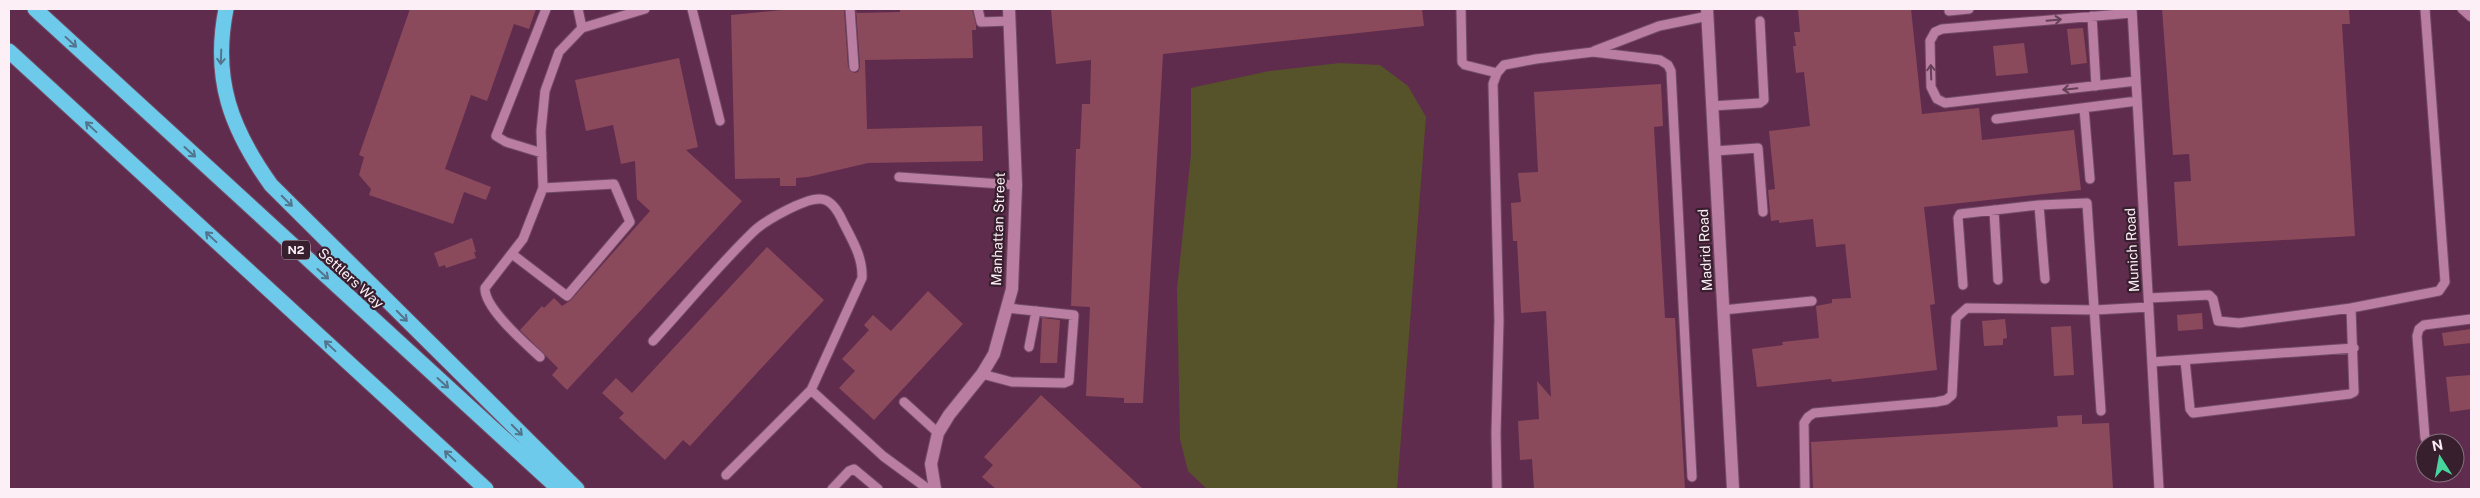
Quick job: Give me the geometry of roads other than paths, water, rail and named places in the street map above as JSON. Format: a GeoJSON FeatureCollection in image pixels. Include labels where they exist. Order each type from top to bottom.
{"type":"FeatureCollection","features":[{"type":"Feature","properties":{"kind":"highway","name":"Settlers Way"},"geometry":{"type":"LineString","coordinates":[[35,9],[559,489]]}},
{"type":"Feature","properties":{"kind":"highway"},"geometry":{"type":"LineString","coordinates":[[226,9],[222,27],[221,70],[230,113],[248,153],[271,185],[577,489]]}},
{"type":"Feature","properties":{"kind":"highway"},"geometry":{"type":"LineString","coordinates":[[9,51],[486,489]]}},
{"type":"Feature","properties":{"kind":"street","name":"Madrid Road"},"geometry":{"type":"LineString","coordinates":[[1708,12],[1733,489]]}},
{"type":"Feature","properties":{"kind":"street","name":"Manhattan Street"},"geometry":{"type":"LineString","coordinates":[[935,489],[931,464],[938,433],[949,414],[982,374],[994,354],[1012,289],[1016,185],[1009,15]]}},
{"type":"Feature","properties":{"kind":"lane"},"geometry":{"type":"LineString","coordinates":[[542,153],[506,142],[496,136],[546,9]]}},
{"type":"Feature","properties":{"kind":"lane"},"geometry":{"type":"LineString","coordinates":[[578,9],[582,28]]}},
{"type":"Feature","properties":{"kind":"lane"},"geometry":{"type":"LineString","coordinates":[[540,357],[511,329],[486,294],[485,288],[523,240],[543,188],[541,131],[545,91],[559,52],[582,28],[644,9]]}},
{"type":"Feature","properties":{"kind":"lane"},"geometry":{"type":"LineString","coordinates":[[692,9],[720,120]]}},
{"type":"Feature","properties":{"kind":"lane"},"geometry":{"type":"LineString","coordinates":[[850,9],[854,66]]}},
{"type":"Feature","properties":{"kind":"lane"},"geometry":{"type":"LineString","coordinates":[[978,9],[981,22],[1009,15]]}},
{"type":"Feature","properties":{"kind":"lane"},"geometry":{"type":"LineString","coordinates":[[1461,9],[1462,62],[1464,65],[1497,73]]}},
{"type":"Feature","properties":{"kind":"lane"},"geometry":{"type":"LineString","coordinates":[[1949,11],[1969,9]]}},
{"type":"Feature","properties":{"kind":"lane"},"geometry":{"type":"LineString","coordinates":[[1806,489],[1804,423],[1814,413],[1936,402],[1946,400],[1952,395],[1956,318],[1967,308],[2095,310],[2209,295],[2213,299],[2217,319],[2221,322],[2239,323],[2351,308],[2439,291],[2445,282],[2425,9]]}},
{"type":"Feature","properties":{"kind":"lane"},"geometry":{"type":"LineString","coordinates":[[2462,9],[2471,17]]}},
{"type":"Feature","properties":{"kind":"lane"},"geometry":{"type":"LineString","coordinates":[[2132,11],[1942,29],[1935,32],[1930,41],[1932,87],[1937,99],[1945,103],[2136,81]]}},
{"type":"Feature","properties":{"kind":"lane","name":"Munich Road"},"geometry":{"type":"LineString","coordinates":[[2132,11],[2159,489]]}},
{"type":"Feature","properties":{"kind":"lane"},"geometry":{"type":"LineString","coordinates":[[1497,489],[1496,433],[1499,320],[1493,110],[1494,84],[1497,73],[1510,63],[1594,52],[1659,26],[1708,12]]}},
{"type":"Feature","properties":{"kind":"lane"},"geometry":{"type":"LineString","coordinates":[[2092,16],[2096,86]]}},
{"type":"Feature","properties":{"kind":"lane"},"geometry":{"type":"LineString","coordinates":[[1712,106],[1760,103],[1764,100],[1760,21]]}},
{"type":"Feature","properties":{"kind":"lane"},"geometry":{"type":"LineString","coordinates":[[1594,52],[1660,60],[1668,65],[1671,71],[1692,477]]}},
{"type":"Feature","properties":{"kind":"lane"},"geometry":{"type":"LineString","coordinates":[[1996,119],[2137,101]]}},
{"type":"Feature","properties":{"kind":"lane"},"geometry":{"type":"LineString","coordinates":[[2084,108],[2090,179]]}},
{"type":"Feature","properties":{"kind":"lane"},"geometry":{"type":"LineString","coordinates":[[1715,151],[1758,148],[1763,212]]}},
{"type":"Feature","properties":{"kind":"lane"},"geometry":{"type":"LineString","coordinates":[[899,177],[1016,185]]}},
{"type":"Feature","properties":{"kind":"lane"},"geometry":{"type":"LineString","coordinates":[[512,254],[567,296],[630,222],[614,184],[543,188]]}},
{"type":"Feature","properties":{"kind":"lane"},"geometry":{"type":"LineString","coordinates":[[653,341],[754,230],[793,207],[821,198],[838,212],[858,252],[862,278],[811,390],[726,475]]}},
{"type":"Feature","properties":{"kind":"lane"},"geometry":{"type":"LineString","coordinates":[[1963,284],[1959,216],[2039,205],[2087,203],[2102,411]]}},
{"type":"Feature","properties":{"kind":"lane"},"geometry":{"type":"LineString","coordinates":[[2039,205],[2045,279]]}},
{"type":"Feature","properties":{"kind":"lane"},"geometry":{"type":"LineString","coordinates":[[1994,210],[1998,280]]}},
{"type":"Feature","properties":{"kind":"lane"},"geometry":{"type":"LineString","coordinates":[[1723,310],[1812,301]]}},
{"type":"Feature","properties":{"kind":"lane"},"geometry":{"type":"LineString","coordinates":[[982,374],[1012,382],[1068,382],[1075,316],[1071,314],[1006,308]]}},
{"type":"Feature","properties":{"kind":"lane"},"geometry":{"type":"LineString","coordinates":[[2185,360],[2190,409],[2194,413],[2350,394],[2354,392],[2354,348],[2351,308]]}},
{"type":"Feature","properties":{"kind":"lane"},"geometry":{"type":"LineString","coordinates":[[1029,348],[1036,310]]}},
{"type":"Feature","properties":{"kind":"lane"},"geometry":{"type":"LineString","coordinates":[[2425,433],[2417,336],[2419,329],[2424,325],[2471,319]]}},
{"type":"Feature","properties":{"kind":"lane"},"geometry":{"type":"LineString","coordinates":[[2152,362],[2354,348]]}},
{"type":"Feature","properties":{"kind":"lane"},"geometry":{"type":"LineString","coordinates":[[811,390],[876,450],[928,489]]}},
{"type":"Feature","properties":{"kind":"lane"},"geometry":{"type":"LineString","coordinates":[[904,402],[938,433]]}},
{"type":"Feature","properties":{"kind":"lane"},"geometry":{"type":"LineString","coordinates":[[832,489],[849,471],[854,469],[878,489]]}}]}
